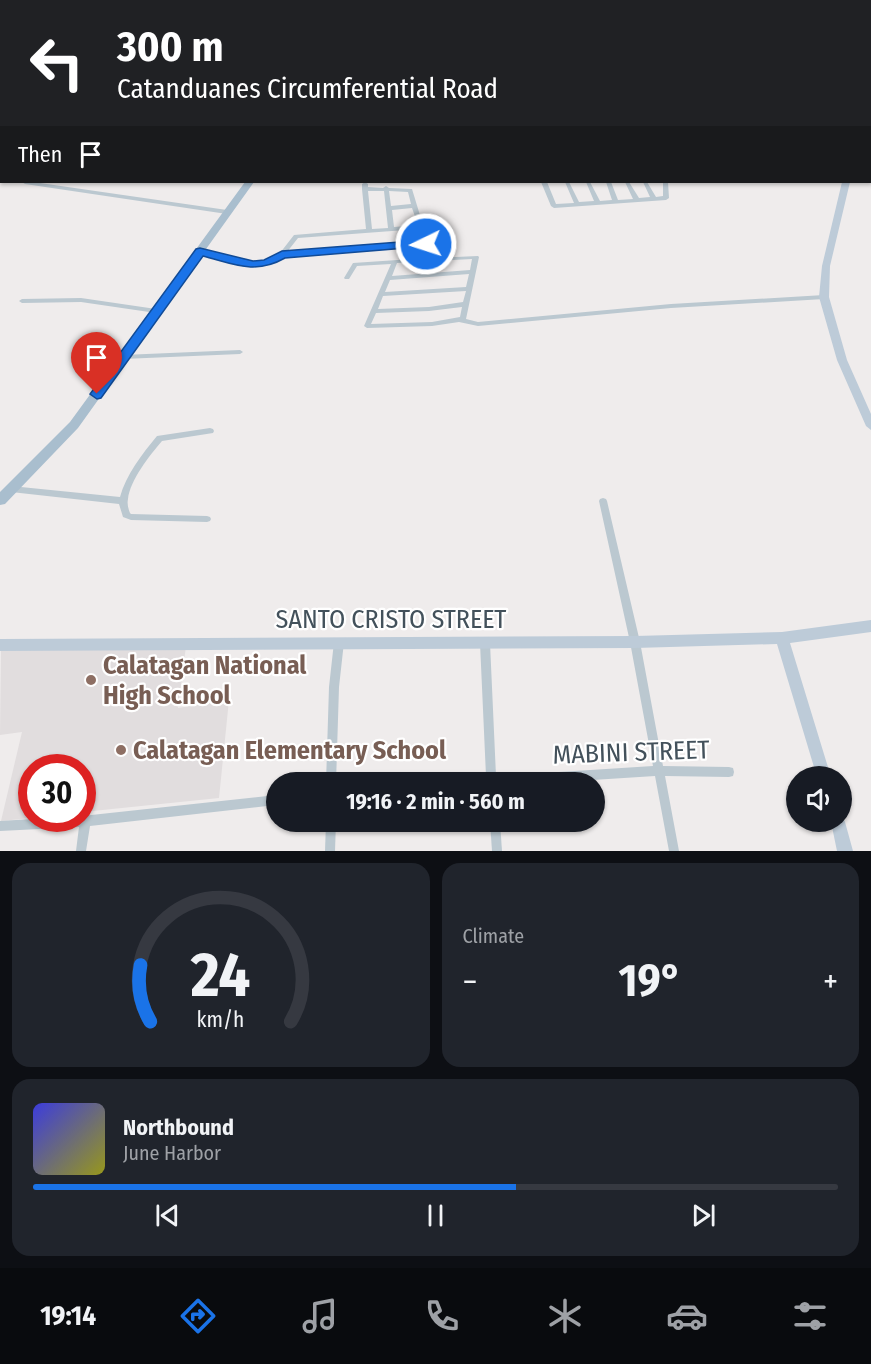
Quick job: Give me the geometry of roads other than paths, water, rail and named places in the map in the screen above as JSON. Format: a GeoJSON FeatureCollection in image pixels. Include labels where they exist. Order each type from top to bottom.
{"type":"FeatureCollection","features":[{"type":"Feature","properties":{"kind":"main road"},"geometry":{"type":"LineString","coordinates":[[0,500],[74,425],[248,183]]}},
{"type":"Feature","properties":{"kind":"street"},"geometry":{"type":"LineString","coordinates":[[32,183],[227,212]]}},
{"type":"Feature","properties":{"kind":"street"},"geometry":{"type":"LineString","coordinates":[[544,183],[554,206],[666,198],[668,183]]}},
{"type":"Feature","properties":{"kind":"street"},"geometry":{"type":"LineString","coordinates":[[567,183],[577,204]]}},
{"type":"Feature","properties":{"kind":"street"},"geometry":{"type":"LineString","coordinates":[[588,183],[598,203]]}},
{"type":"Feature","properties":{"kind":"street"},"geometry":{"type":"LineString","coordinates":[[608,183],[616,202]]}},
{"type":"Feature","properties":{"kind":"street"},"geometry":{"type":"LineString","coordinates":[[628,183],[637,200]]}},
{"type":"Feature","properties":{"kind":"street"},"geometry":{"type":"LineString","coordinates":[[646,183],[654,199]]}},
{"type":"Feature","properties":{"kind":"street"},"geometry":{"type":"LineString","coordinates":[[846,183],[825,266],[824,297],[842,360],[871,426]]}},
{"type":"Feature","properties":{"kind":"street"},"geometry":{"type":"LineString","coordinates":[[369,231],[365,187],[410,190],[431,260]]}},
{"type":"Feature","properties":{"kind":"street"},"geometry":{"type":"LineString","coordinates":[[386,188],[391,229]]}},
{"type":"Feature","properties":{"kind":"street"},"geometry":{"type":"LineString","coordinates":[[389,208],[414,206]]}},
{"type":"Feature","properties":{"kind":"street"},"geometry":{"type":"LineString","coordinates":[[200,252],[253,265],[267,263],[282,254],[296,236],[420,227]]}},
{"type":"Feature","properties":{"kind":"street"},"geometry":{"type":"LineString","coordinates":[[282,254],[426,244]]}},
{"type":"Feature","properties":{"kind":"street"},"geometry":{"type":"LineString","coordinates":[[347,278],[355,264],[476,257],[470,290],[461,320]]}},
{"type":"Feature","properties":{"kind":"street"},"geometry":{"type":"LineString","coordinates":[[395,262],[367,326],[432,324],[461,320],[478,324],[671,306],[824,297]]}},
{"type":"Feature","properties":{"kind":"street"},"geometry":{"type":"LineString","coordinates":[[389,278],[473,272]]}},
{"type":"Feature","properties":{"kind":"street"},"geometry":{"type":"LineString","coordinates":[[382,294],[470,290]]}},
{"type":"Feature","properties":{"kind":"street"},"geometry":{"type":"LineString","coordinates":[[22,301],[81,300],[156,311]]}},
{"type":"Feature","properties":{"kind":"street"},"geometry":{"type":"LineString","coordinates":[[374,311],[429,309],[466,304]]}},
{"type":"Feature","properties":{"kind":"street"},"geometry":{"type":"LineString","coordinates":[[123,357],[240,352]]}},
{"type":"Feature","properties":{"kind":"street"},"geometry":{"type":"LineString","coordinates":[[207,519],[131,517],[126,515],[123,501],[149,450],[160,438],[210,432]]}},
{"type":"Feature","properties":{"kind":"street"},"geometry":{"type":"LineString","coordinates":[[11,489],[123,501]]}},
{"type":"Feature","properties":{"kind":"street"},"geometry":{"type":"LineString","coordinates":[[603,501],[635,642],[674,851]]}},
{"type":"Feature","properties":{"kind":"street","name":"SANTO CRISTO STREET"},"geometry":{"type":"LineString","coordinates":[[0,645],[635,642],[782,639],[871,626]]}},
{"type":"Feature","properties":{"kind":"street"},"geometry":{"type":"LineString","coordinates":[[782,639],[821,766]]}},
{"type":"Feature","properties":{"kind":"street"},"geometry":{"type":"LineString","coordinates":[[331,772],[334,687],[339,642]]}},
{"type":"Feature","properties":{"kind":"street"},"geometry":{"type":"LineString","coordinates":[[485,643],[491,772]]}},
{"type":"Feature","properties":{"kind":"street","name":"MABINI STREET"},"geometry":{"type":"LineString","coordinates":[[605,775],[660,771],[729,772]]}},
{"type":"Feature","properties":{"kind":"street"},"geometry":{"type":"LineString","coordinates":[[96,820],[266,801]]}},
{"type":"Feature","properties":{"kind":"street"},"geometry":{"type":"LineString","coordinates":[[0,826],[18,825]]}},
{"type":"Feature","properties":{"kind":"street"},"geometry":{"type":"LineString","coordinates":[[81,851],[84,832]]}},
{"type":"Feature","properties":{"kind":"street"},"geometry":{"type":"LineString","coordinates":[[330,851],[331,832]]}},
{"type":"Feature","properties":{"kind":"street"},"geometry":{"type":"LineString","coordinates":[[496,832],[497,851]]}},
{"type":"Feature","properties":{"kind":"street"},"geometry":{"type":"LineString","coordinates":[[840,832],[845,851]]}},
{"type":"Feature","properties":{"kind":"place","name":"Calatagan National High School"},"geometry":{"type":"Point","coordinates":[91,680]}},
{"type":"Feature","properties":{"kind":"place","name":"Calatagan Elementary School"},"geometry":{"type":"Point","coordinates":[121,750]}}]}
